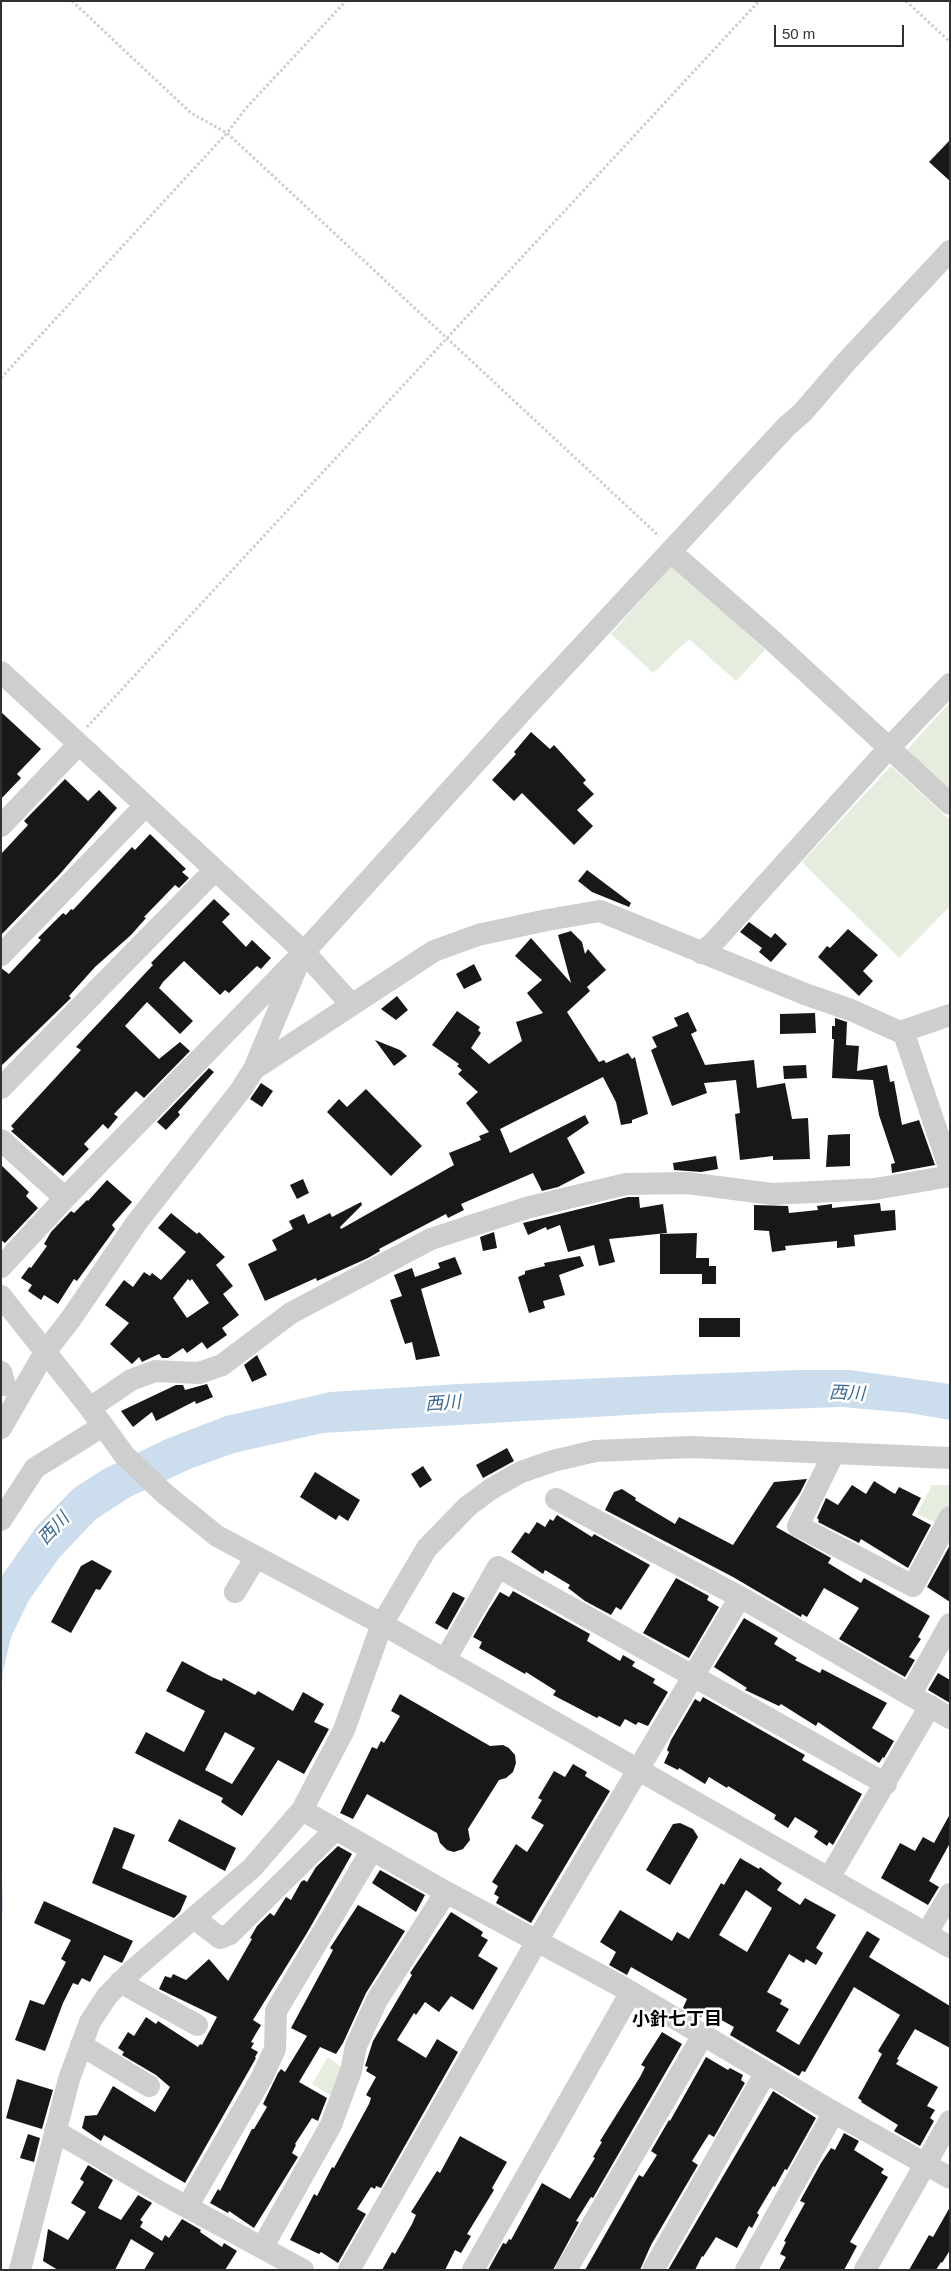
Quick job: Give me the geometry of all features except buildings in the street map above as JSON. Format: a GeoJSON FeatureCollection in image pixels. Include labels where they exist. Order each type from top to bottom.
{"type":"FeatureCollection","features":[{"type":"Feature","properties":{"kind":"street"},"geometry":{"type":"LineString","coordinates":[[1,1267],[65,1198],[304,952],[517,716],[950,251]]}},
{"type":"Feature","properties":{"kind":"street"},"geometry":{"type":"LineString","coordinates":[[671,552],[775,643],[888,749],[950,804]]}},
{"type":"Feature","properties":{"kind":"street"},"geometry":{"type":"LineString","coordinates":[[2,676],[79,744],[304,952],[351,1004]]}},
{"type":"Feature","properties":{"kind":"street"},"geometry":{"type":"LineString","coordinates":[[701,953],[713,943],[888,749],[950,684]]}},
{"type":"Feature","properties":{"kind":"street"},"geometry":{"type":"LineString","coordinates":[[1,826],[79,744]]}},
{"type":"Feature","properties":{"kind":"street"},"geometry":{"type":"LineString","coordinates":[[1,955],[145,806]]}},
{"type":"Feature","properties":{"kind":"street"},"geometry":{"type":"LineString","coordinates":[[1,1088],[214,870]]}},
{"type":"Feature","properties":{"kind":"street"},"geometry":{"type":"LineString","coordinates":[[254,1069],[434,951],[478,935],[600,911],[701,953],[851,1010],[900,1032],[950,1015]]}},
{"type":"Feature","properties":{"kind":"street"},"geometry":{"type":"LineString","coordinates":[[1,1428],[45,1352],[70,1320],[137,1222],[240,1091],[254,1069],[304,952]]}},
{"type":"Feature","properties":{"kind":"street"},"geometry":{"type":"LineString","coordinates":[[904,1031],[950,1170]]}},
{"type":"Feature","properties":{"kind":"street"},"geometry":{"type":"LineString","coordinates":[[1,1140],[65,1198]]}},
{"type":"Feature","properties":{"kind":"street"},"geometry":{"type":"LineString","coordinates":[[1,1520],[35,1468],[97,1417],[131,1380],[155,1371],[199,1373],[222,1365],[291,1313],[431,1239],[526,1208],[626,1184],[687,1183],[772,1194],[875,1189],[950,1176]]}},
{"type":"Feature","properties":{"kind":"street"},"geometry":{"type":"LineString","coordinates":[[1,1296],[97,1417],[125,1456],[165,1494],[217,1536],[382,1624],[950,1947]]}},
{"type":"Feature","properties":{"kind":"street"},"geometry":{"type":"LineString","coordinates":[[20,2270],[69,2079],[90,2022],[106,1996],[120,1982],[252,1868],[302,1810],[344,1730],[382,1624],[427,1548],[445,1527],[491,1489],[521,1472],[554,1461],[595,1452],[691,1448],[950,1458]]}},
{"type":"Feature","properties":{"kind":"street"},"geometry":{"type":"LineString","coordinates":[[834,1453],[798,1526],[913,1586],[950,1517]]}},
{"type":"Feature","properties":{"kind":"street"},"geometry":{"type":"LineString","coordinates":[[556,1499],[740,1598],[950,1718]]}},
{"type":"Feature","properties":{"kind":"street"},"geometry":{"type":"LineString","coordinates":[[235,1592],[256,1557]]}},
{"type":"Feature","properties":{"kind":"street"},"geometry":{"type":"LineString","coordinates":[[446,1660],[498,1566],[886,1784]]}},
{"type":"Feature","properties":{"kind":"street"},"geometry":{"type":"LineString","coordinates":[[349,2270],[637,1768],[740,1598]]}},
{"type":"Feature","properties":{"kind":"street"},"geometry":{"type":"LineString","coordinates":[[910,1695],[950,1624]]}},
{"type":"Feature","properties":{"kind":"street"},"geometry":{"type":"LineString","coordinates":[[830,1878],[930,1706]]}},
{"type":"Feature","properties":{"kind":"street"},"geometry":{"type":"LineString","coordinates":[[302,1810],[446,1892],[631,1992],[950,2178]]}},
{"type":"Feature","properties":{"kind":"street"},"geometry":{"type":"LineString","coordinates":[[194,1918],[220,1938],[230,1934],[336,1829]]}},
{"type":"Feature","properties":{"kind":"street"},"geometry":{"type":"LineString","coordinates":[[187,2207],[275,2049],[276,2011],[372,1850]]}},
{"type":"Feature","properties":{"kind":"street"},"geometry":{"type":"LineString","coordinates":[[262,2248],[331,2125],[350,2071],[356,2046],[377,2000],[446,1892]]}},
{"type":"Feature","properties":{"kind":"street"},"geometry":{"type":"LineString","coordinates":[[927,1934],[950,1894]]}},
{"type":"Feature","properties":{"kind":"street"},"geometry":{"type":"LineString","coordinates":[[120,1982],[197,2026]]}},
{"type":"Feature","properties":{"kind":"street"},"geometry":{"type":"LineString","coordinates":[[473,2270],[631,1992]]}},
{"type":"Feature","properties":{"kind":"street"},"geometry":{"type":"LineString","coordinates":[[566,2270],[703,2035]]}},
{"type":"Feature","properties":{"kind":"street"},"geometry":{"type":"LineString","coordinates":[[81,2045],[149,2086]]}},
{"type":"Feature","properties":{"kind":"street"},"geometry":{"type":"LineString","coordinates":[[653,2270],[766,2072]]}},
{"type":"Feature","properties":{"kind":"street"},"geometry":{"type":"LineString","coordinates":[[746,2270],[834,2112]]}},
{"type":"Feature","properties":{"kind":"street"},"geometry":{"type":"LineString","coordinates":[[864,2270],[950,2121]]}},
{"type":"Feature","properties":{"kind":"street"},"geometry":{"type":"LineString","coordinates":[[56,2131],[187,2207],[303,2270]]}},
{"type":"Feature","properties":{"kind":"path"},"geometry":{"type":"LineString","coordinates":[[72,1],[192,113],[226,133],[656,531],[671,552]]}},
{"type":"Feature","properties":{"kind":"path"},"geometry":{"type":"LineString","coordinates":[[1,378],[346,1]]}},
{"type":"Feature","properties":{"kind":"path"},"geometry":{"type":"LineString","coordinates":[[79,744],[77,737],[759,1]]}},
{"type":"Feature","properties":{"kind":"path"},"geometry":{"type":"LineString","coordinates":[[906,1],[950,42]]}},
{"type":"Feature","properties":{"kind":"shaded area"},"geometry":{"type":"Polygon","coordinates":[[[673,564],[765,650],[736,681],[689,639],[653,673],[611,634],[673,564]]]}},
{"type":"Feature","properties":{"kind":"shaded area"},"geometry":{"type":"Polygon","coordinates":[[[950,702],[950,790],[904,753],[950,702]]]}},
{"type":"Feature","properties":{"kind":"shaded area"},"geometry":{"type":"Polygon","coordinates":[[[891,766],[950,820],[950,906],[899,958],[802,862],[891,766]]]}},
{"type":"Feature","properties":{"kind":"shaded area"},"geometry":{"type":"Polygon","coordinates":[[[932,1485],[950,1485],[950,1507],[941,1525],[917,1514],[932,1485]]]}},
{"type":"Feature","properties":{"kind":"shaded area"},"geometry":{"type":"Polygon","coordinates":[[[328,2057],[341,2067],[335,2098],[312,2084],[328,2057]]]}},
{"type":"Feature","properties":{"kind":"water","name":"西川"},"geometry":{"type":"Polygon","coordinates":[[[797,1370],[850,1370],[950,1384],[950,1420],[909,1413],[843,1407],[662,1413],[323,1433],[234,1453],[190,1469],[130,1497],[96,1519],[59,1558],[29,1600],[11,1637],[3,1671],[1,1696],[1,1577],[37,1526],[74,1488],[102,1470],[166,1439],[226,1416],[330,1392],[458,1384],[797,1370]]]}},
{"type":"Feature","properties":{"kind":"water"},"geometry":{"type":"Polygon","coordinates":[[[1,1845],[3,1906],[1,1934],[1,1845]]]}},
{"type":"Feature","properties":{"kind":"district","name":"小針七丁目"},"geometry":{"type":"Point","coordinates":[677,2020]}}]}
